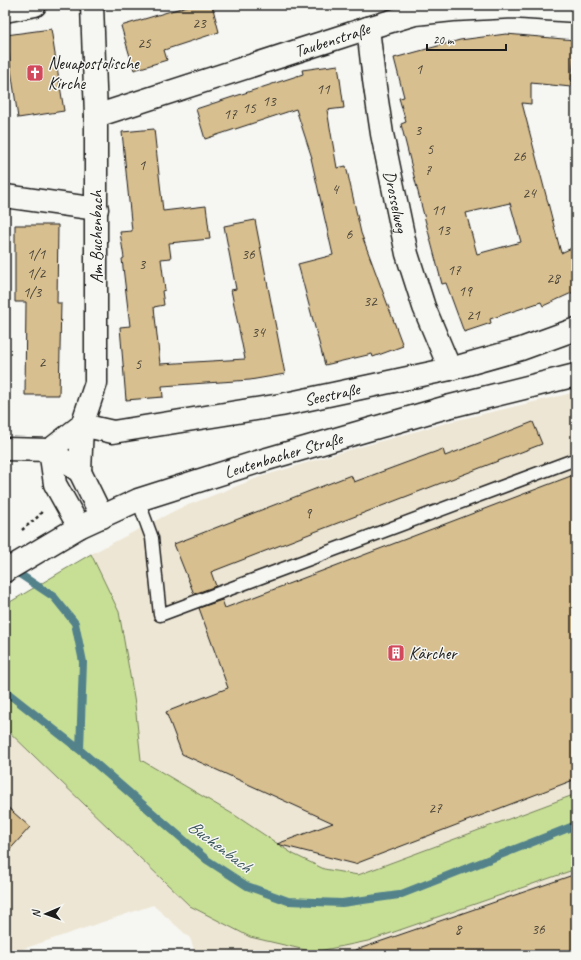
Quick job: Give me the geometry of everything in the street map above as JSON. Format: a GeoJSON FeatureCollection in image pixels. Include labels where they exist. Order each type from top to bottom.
{"type":"FeatureCollection","features":[{"type":"Feature","properties":{"kind":"street"},"geometry":{"type":"LineString","coordinates":[[5,11],[35,5]]}},
{"type":"Feature","properties":{"kind":"street","name":"Am Buchenbach"},"geometry":{"type":"LineString","coordinates":[[80,472],[82,424],[96,383],[97,209],[96,116],[92,5]]}},
{"type":"Feature","properties":{"kind":"street","name":"Taubenstraße"},"geometry":{"type":"LineString","coordinates":[[96,116],[415,14],[453,10],[513,7],[576,11]]}},
{"type":"Feature","properties":{"kind":"street","name":"Drosselweg"},"geometry":{"type":"LineString","coordinates":[[368,28],[382,134],[407,254],[424,307],[450,369]]}},
{"type":"Feature","properties":{"kind":"street"},"geometry":{"type":"LineString","coordinates":[[5,196],[97,209]]}},
{"type":"Feature","properties":{"kind":"street","name":"Seestraße"},"geometry":{"type":"LineString","coordinates":[[82,424],[113,432],[281,405],[450,369],[521,349],[576,329]]}},
{"type":"Feature","properties":{"kind":"street","name":"Leutenbacher Straße"},"geometry":{"type":"LineString","coordinates":[[5,571],[79,527],[138,500],[267,459],[409,418],[576,374]]}},
{"type":"Feature","properties":{"kind":"street"},"geometry":{"type":"LineString","coordinates":[[50,450],[82,424]]}},
{"type":"Feature","properties":{"kind":"street"},"geometry":{"type":"LineString","coordinates":[[5,449],[50,450],[80,472],[102,517]]}},
{"type":"Feature","properties":{"kind":"street"},"geometry":{"type":"LineString","coordinates":[[50,450],[55,484],[79,527]]}},
{"type":"Feature","properties":{"kind":"lane"},"geometry":{"type":"LineString","coordinates":[[138,500],[152,538],[160,615],[576,459]]}},
{"type":"Feature","properties":{"kind":"path"},"geometry":{"type":"LineString","coordinates":[[21,530],[40,515],[42,509]]}},
{"type":"Feature","properties":{"kind":"shaded area"},"geometry":{"type":"Polygon","coordinates":[[[576,392],[576,794],[358,875],[324,869],[293,854],[236,816],[141,760],[135,704],[119,612],[91,554],[178,509],[260,477],[453,421],[576,392]]]}},
{"type":"Feature","properties":{"kind":"shaded area"},"geometry":{"type":"Polygon","coordinates":[[[5,728],[190,906],[368,941],[576,869],[576,955],[196,955],[190,938],[153,905],[5,955],[5,728]]]}},
{"type":"Feature","properties":{"kind":"green space"},"geometry":{"type":"Polygon","coordinates":[[[91,554],[119,612],[135,704],[141,760],[236,816],[293,854],[324,869],[358,875],[576,794],[576,869],[368,941],[314,952],[250,937],[190,906],[5,728],[5,605],[91,554]]]}},
{"type":"Feature","properties":{"kind":"building"},"geometry":{"type":"Polygon","coordinates":[[[191,5],[212,5],[219,32],[164,50],[167,60],[134,70],[121,26],[191,5]]]}},
{"type":"Feature","properties":{"kind":"building","name":"Neuapostolische Kirche"},"geometry":{"type":"Polygon","coordinates":[[[51,29],[64,111],[18,118],[6,35],[51,29]]]}},
{"type":"Feature","properties":{"kind":"building"},"geometry":{"type":"Polygon","coordinates":[[[506,34],[575,40],[571,87],[531,83],[531,104],[522,103],[561,253],[576,246],[576,291],[543,306],[541,302],[490,319],[491,323],[464,332],[446,283],[442,284],[421,204],[401,124],[406,122],[399,98],[404,97],[394,58],[460,40],[506,34]],[[510,203],[466,213],[477,254],[521,242],[510,203]]]}},
{"type":"Feature","properties":{"kind":"building"},"geometry":{"type":"Polygon","coordinates":[[[338,65],[344,108],[327,110],[337,168],[346,166],[361,233],[403,346],[373,357],[372,354],[325,365],[298,264],[333,255],[312,158],[296,109],[205,139],[196,109],[303,74],[302,70],[338,65]]]}},
{"type":"Feature","properties":{"kind":"building"},"geometry":{"type":"Polygon","coordinates":[[[154,129],[163,211],[206,206],[210,239],[169,243],[171,258],[161,259],[165,290],[162,291],[164,305],[154,307],[160,364],[245,359],[231,290],[236,289],[224,226],[255,220],[285,374],[250,380],[162,386],[163,397],[126,400],[120,327],[130,326],[122,259],[124,258],[120,232],[132,231],[122,132],[154,129]]]}},
{"type":"Feature","properties":{"kind":"building"},"geometry":{"type":"Polygon","coordinates":[[[15,225],[58,225],[57,303],[61,303],[59,395],[25,395],[26,302],[15,302],[15,225]]]}},
{"type":"Feature","properties":{"kind":"building"},"geometry":{"type":"Polygon","coordinates":[[[533,422],[542,444],[211,572],[216,586],[194,594],[174,544],[351,475],[354,482],[443,449],[445,456],[533,422]]]}},
{"type":"Feature","properties":{"kind":"building","name":"Kärcher"},"geometry":{"type":"Polygon","coordinates":[[[576,474],[576,779],[355,864],[277,844],[333,823],[182,754],[166,712],[228,688],[199,608],[222,600],[225,608],[576,474]]]}},
{"type":"Feature","properties":{"kind":"building"},"geometry":{"type":"Polygon","coordinates":[[[5,805],[30,827],[5,855],[5,805]]]}},
{"type":"Feature","properties":{"kind":"building"},"geometry":{"type":"Polygon","coordinates":[[[576,874],[576,955],[351,955],[350,952],[576,874]]]}},
{"type":"Feature","properties":{"kind":"waterway","name":"Buchenbach"},"geometry":{"type":"LineString","coordinates":[[12,569],[54,597],[75,623],[83,662],[80,750],[207,860],[247,886],[288,901],[342,903],[399,895],[576,825]]}},
{"type":"Feature","properties":{"kind":"waterway"},"geometry":{"type":"LineString","coordinates":[[5,691],[80,750]]}},
{"type":"Feature","properties":{"kind":"place","name":"Neuapostolische Kirche"},"geometry":{"type":"Point","coordinates":[35,73]}},
{"type":"Feature","properties":{"kind":"place","name":"Kärcher"},"geometry":{"type":"Point","coordinates":[396,653]}}]}
